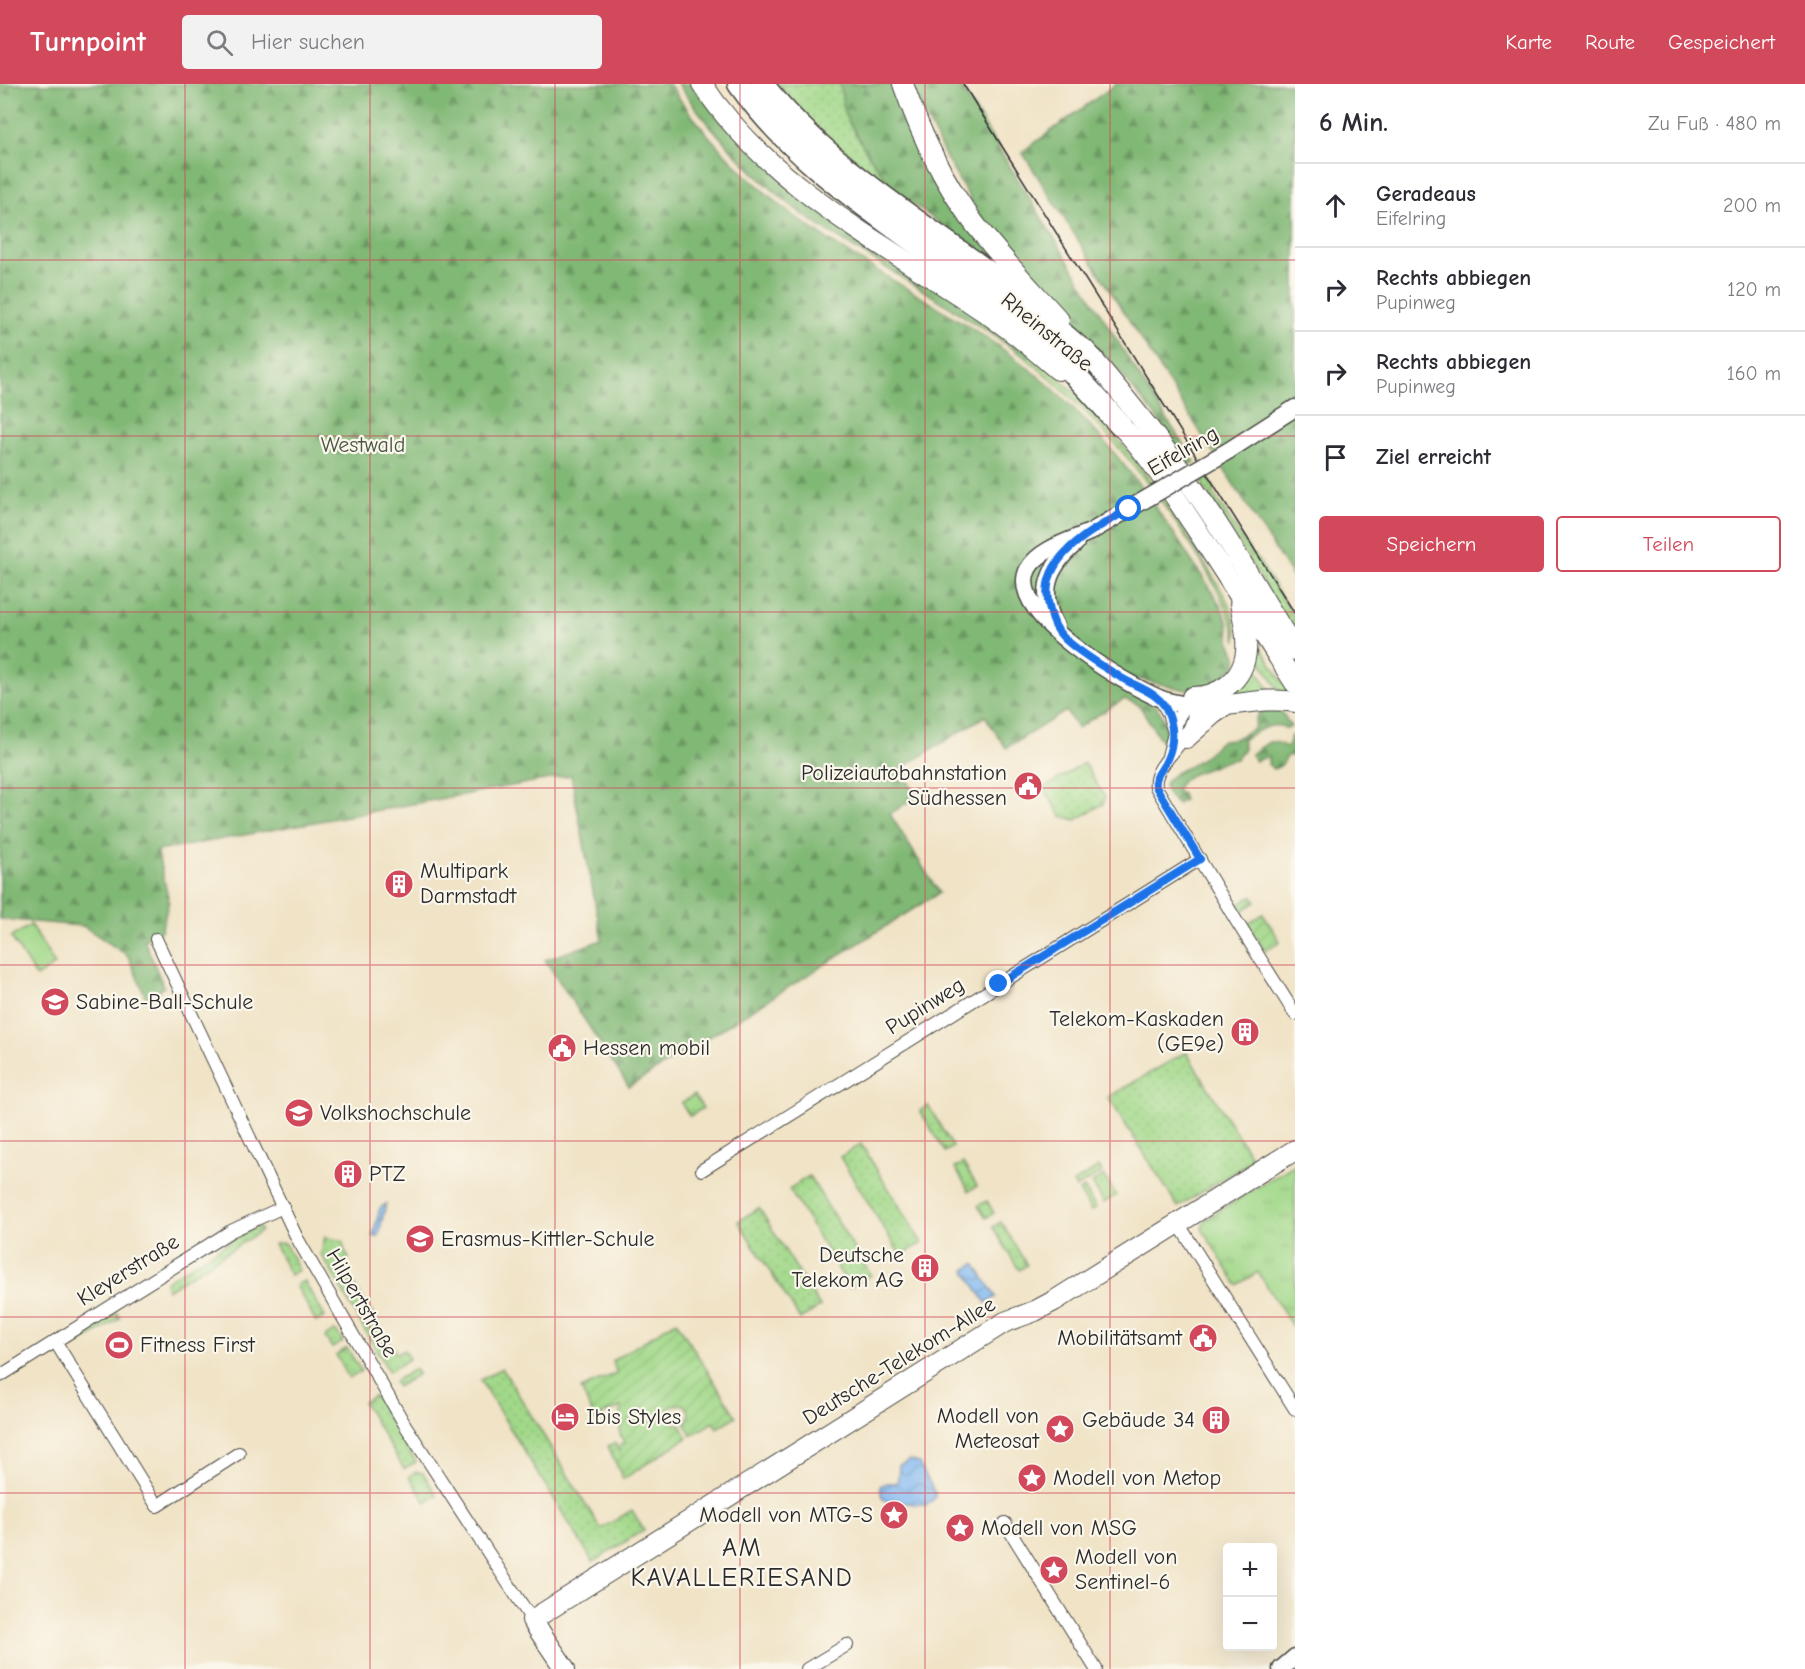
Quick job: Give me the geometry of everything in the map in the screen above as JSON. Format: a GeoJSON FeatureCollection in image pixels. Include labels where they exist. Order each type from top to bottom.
{"type":"FeatureCollection","features":[{"type":"Feature","properties":{"kind":"highway"},"geometry":{"type":"LineString","coordinates":[[739,84],[767,121],[804,157],[849,196],[961,276],[1025,326],[1078,376],[1120,424]]}},
{"type":"Feature","properties":{"kind":"highway"},"geometry":{"type":"LineString","coordinates":[[762,84],[803,131],[837,160],[986,271],[1094,360]]}},
{"type":"Feature","properties":{"kind":"main road","name":"Rheinstraße"},"geometry":{"type":"LineString","coordinates":[[702,84],[722,112],[744,136],[797,184],[910,265],[984,312],[1045,358],[1120,424],[1177,499],[1295,683]]}},
{"type":"Feature","properties":{"kind":"main road","name":"Rheinstraße"},"geometry":{"type":"LineString","coordinates":[[903,84],[933,154],[973,221],[1000,255],[1137,410],[1169,452],[1202,500],[1292,644]]}},
{"type":"Feature","properties":{"kind":"main road","name":"Eifelring"},"geometry":{"type":"LineString","coordinates":[[1190,702],[1160,699],[1123,679],[1063,637],[1032,605],[1026,590],[1026,576],[1029,567],[1042,555],[1092,531],[1228,451],[1295,408]]}},
{"type":"Feature","properties":{"kind":"main road","name":"Eifelring"},"geometry":{"type":"LineString","coordinates":[[1063,637],[1050,614],[1047,586],[1057,561],[1092,531]]}},
{"type":"Feature","properties":{"kind":"main road"},"geometry":{"type":"LineString","coordinates":[[1190,702],[1221,690],[1232,682],[1243,666],[1247,638],[1237,592]]}},
{"type":"Feature","properties":{"kind":"main road","name":"Eifelring"},"geometry":{"type":"LineString","coordinates":[[1123,679],[1190,702]]}},
{"type":"Feature","properties":{"kind":"main road"},"geometry":{"type":"LineString","coordinates":[[1190,702],[1225,706],[1270,699],[1295,702]]}},
{"type":"Feature","properties":{"kind":"main road"},"geometry":{"type":"LineString","coordinates":[[1180,735],[1225,706]]}},
{"type":"Feature","properties":{"kind":"main road","name":"Deutsche-Telekom-Allee"},"geometry":{"type":"LineString","coordinates":[[531,1620],[1005,1322],[1042,1308],[1295,1150]]}},
{"type":"Feature","properties":{"kind":"main road","name":"Hilpertstraße"},"geometry":{"type":"LineString","coordinates":[[531,1620],[565,1669]]}},
{"type":"Feature","properties":{"kind":"main road"},"geometry":{"type":"LineString","coordinates":[[1281,1669],[1295,1659]]}},
{"type":"Feature","properties":{"kind":"main road"},"geometry":{"type":"LineString","coordinates":[[1289,1669],[1295,1659]]}},
{"type":"Feature","properties":{"kind":"street"},"geometry":{"type":"LineString","coordinates":[[1160,699],[1180,735]]}},
{"type":"Feature","properties":{"kind":"street"},"geometry":{"type":"LineString","coordinates":[[1190,702],[1193,719],[1180,735],[1156,777],[1156,787],[1295,1014]]}},
{"type":"Feature","properties":{"kind":"street","name":"Pupinweg"},"geometry":{"type":"LineString","coordinates":[[702,1170],[1200,859]]}},
{"type":"Feature","properties":{"kind":"street","name":"Hilpertstraße"},"geometry":{"type":"LineString","coordinates":[[156,939],[303,1248],[388,1396],[531,1620]]}},
{"type":"Feature","properties":{"kind":"street","name":"Kleyerstraße"},"geometry":{"type":"LineString","coordinates":[[0,1376],[231,1231],[282,1208]]}},
{"type":"Feature","properties":{"kind":"street"},"geometry":{"type":"LineString","coordinates":[[1178,1223],[1295,1409]]}},
{"type":"Feature","properties":{"kind":"street"},"geometry":{"type":"LineString","coordinates":[[55,1341],[157,1506],[239,1453]]}},
{"type":"Feature","properties":{"kind":"street"},"geometry":{"type":"LineString","coordinates":[[1005,1523],[1096,1669]]}},
{"type":"Feature","properties":{"kind":"street"},"geometry":{"type":"LineString","coordinates":[[807,1669],[847,1645]]}},
{"type":"Feature","properties":{"kind":"green space","name":"Westwald"},"geometry":{"type":"Polygon","coordinates":[[[0,84],[669,84],[721,150],[783,207],[845,251],[1007,352],[1037,375],[1081,416],[1140,485],[1215,595],[1226,618],[1231,644],[1236,655],[1236,665],[1211,687],[1186,690],[1130,677],[1157,707],[1162,716],[1166,733],[1162,742],[1139,705],[1124,699],[1077,728],[1066,711],[1006,748],[985,716],[900,769],[917,796],[890,814],[939,893],[629,1087],[545,960],[602,940],[571,775],[157,851],[169,901],[161,931],[144,940],[164,987],[147,1000],[128,956],[83,926],[0,919],[0,84]]]}},
{"type":"Feature","properties":{"kind":"green space"},"geometry":{"type":"Polygon","coordinates":[[[678,84],[692,84],[721,122],[1030,353],[1026,358],[797,210],[773,191],[729,148],[678,84]]]}},
{"type":"Feature","properties":{"kind":"green space"},"geometry":{"type":"Polygon","coordinates":[[[777,84],[840,84],[845,115],[867,153],[894,190],[822,134],[777,84]]]}},
{"type":"Feature","properties":{"kind":"green space"},"geometry":{"type":"Polygon","coordinates":[[[840,84],[894,84],[1001,268],[894,190],[867,153],[845,115],[840,84]]]}},
{"type":"Feature","properties":{"kind":"green space"},"geometry":{"type":"Polygon","coordinates":[[[913,84],[959,84],[1144,384],[1195,462],[1190,465],[1157,418],[1122,375],[982,219],[947,160],[913,84]]]}},
{"type":"Feature","properties":{"kind":"green space"},"geometry":{"type":"Polygon","coordinates":[[[1116,84],[1295,84],[1295,581],[1022,152],[1116,84]]]}},
{"type":"Feature","properties":{"kind":"green space"},"geometry":{"type":"Polygon","coordinates":[[[1030,353],[1056,375],[1104,424],[1167,504],[1231,609],[1237,641],[1225,605],[1213,583],[1158,497],[1096,423],[1026,358],[1030,353]]]}},
{"type":"Feature","properties":{"kind":"green space"},"geometry":{"type":"Polygon","coordinates":[[[1207,478],[1215,489],[1213,493],[1295,619],[1295,634],[1201,482],[1207,478]]]}},
{"type":"Feature","properties":{"kind":"green space"},"geometry":{"type":"Polygon","coordinates":[[[1252,633],[1292,697],[1282,695],[1260,660],[1251,652],[1252,633]]]}},
{"type":"Feature","properties":{"kind":"green space"},"geometry":{"type":"Polygon","coordinates":[[[1253,663],[1272,694],[1221,697],[1253,663]]]}},
{"type":"Feature","properties":{"kind":"green space"},"geometry":{"type":"Polygon","coordinates":[[[1271,709],[1281,710],[1291,727],[1269,726],[1264,728],[1242,740],[1244,748],[1236,759],[1225,761],[1187,777],[1176,791],[1182,794],[1184,800],[1177,804],[1165,788],[1169,778],[1200,760],[1222,740],[1235,739],[1255,728],[1258,714],[1271,709]]]}},
{"type":"Feature","properties":{"kind":"green space"},"geometry":{"type":"Polygon","coordinates":[[[1291,736],[1295,737],[1295,757],[1289,755],[1277,768],[1273,769],[1268,764],[1269,756],[1255,761],[1251,754],[1269,742],[1276,742],[1286,747],[1289,745],[1291,736]]]}},
{"type":"Feature","properties":{"kind":"green space"},"geometry":{"type":"Polygon","coordinates":[[[1084,763],[1105,797],[1103,804],[1076,820],[1061,816],[1044,788],[1084,763]]]}},
{"type":"Feature","properties":{"kind":"green space"},"geometry":{"type":"Polygon","coordinates":[[[1252,896],[1256,902],[1240,912],[1236,906],[1252,896]]]}},
{"type":"Feature","properties":{"kind":"green space"},"geometry":{"type":"Polygon","coordinates":[[[1263,914],[1280,941],[1265,951],[1248,924],[1263,914]]]}},
{"type":"Feature","properties":{"kind":"green space"},"geometry":{"type":"Polygon","coordinates":[[[31,925],[55,965],[36,977],[11,937],[31,925]]]}},
{"type":"Feature","properties":{"kind":"green space"},"geometry":{"type":"Polygon","coordinates":[[[1186,1052],[1253,1160],[1178,1207],[1108,1097],[1186,1052]]]}},
{"type":"Feature","properties":{"kind":"green space"},"geometry":{"type":"Polygon","coordinates":[[[694,1095],[703,1108],[690,1116],[681,1103],[694,1095]]]}},
{"type":"Feature","properties":{"kind":"green space"},"geometry":{"type":"Polygon","coordinates":[[[928,1105],[953,1147],[945,1152],[920,1111],[928,1105]]]}},
{"type":"Feature","properties":{"kind":"green space"},"geometry":{"type":"Polygon","coordinates":[[[861,1144],[922,1243],[901,1256],[840,1157],[861,1144]]]}},
{"type":"Feature","properties":{"kind":"green space"},"geometry":{"type":"Polygon","coordinates":[[[963,1163],[977,1186],[969,1191],[955,1168],[963,1163]]]}},
{"type":"Feature","properties":{"kind":"green space"},"geometry":{"type":"Polygon","coordinates":[[[1295,1164],[1295,1331],[1258,1272],[1237,1285],[1202,1229],[1205,1220],[1295,1164]]]}},
{"type":"Feature","properties":{"kind":"green space"},"geometry":{"type":"Polygon","coordinates":[[[1099,1167],[1102,1172],[1076,1188],[1073,1183],[1099,1167]]]}},
{"type":"Feature","properties":{"kind":"green space"},"geometry":{"type":"Polygon","coordinates":[[[809,1176],[871,1275],[850,1288],[789,1189],[809,1176]]]}},
{"type":"Feature","properties":{"kind":"green space"},"geometry":{"type":"Polygon","coordinates":[[[1104,1176],[1116,1195],[1104,1203],[1092,1183],[1104,1176]]]}},
{"type":"Feature","properties":{"kind":"green space"},"geometry":{"type":"Polygon","coordinates":[[[1084,1188],[1096,1208],[1091,1211],[1079,1191],[1084,1188]]]}},
{"type":"Feature","properties":{"kind":"green space"},"geometry":{"type":"Polygon","coordinates":[[[987,1201],[994,1213],[986,1218],[978,1206],[987,1201]]]}},
{"type":"Feature","properties":{"kind":"green space"},"geometry":{"type":"Polygon","coordinates":[[[759,1208],[820,1307],[800,1319],[738,1221],[759,1208]]]}},
{"type":"Feature","properties":{"kind":"green space"},"geometry":{"type":"Polygon","coordinates":[[[1001,1222],[1027,1265],[1019,1270],[993,1227],[1001,1222]]]}},
{"type":"Feature","properties":{"kind":"green space"},"geometry":{"type":"Polygon","coordinates":[[[259,1227],[261,1231],[167,1290],[165,1283],[169,1279],[247,1231],[259,1227]]]}},
{"type":"Feature","properties":{"kind":"green space"},"geometry":{"type":"Polygon","coordinates":[[[325,1237],[343,1241],[349,1258],[341,1264],[397,1354],[404,1350],[409,1359],[389,1372],[321,1254],[325,1237]]]}},
{"type":"Feature","properties":{"kind":"green space"},"geometry":{"type":"Polygon","coordinates":[[[283,1243],[299,1270],[290,1275],[274,1244],[283,1243]]]}},
{"type":"Feature","properties":{"kind":"green space"},"geometry":{"type":"Polygon","coordinates":[[[304,1281],[325,1317],[316,1322],[296,1285],[304,1281]]]}},
{"type":"Feature","properties":{"kind":"green space"},"geometry":{"type":"Polygon","coordinates":[[[116,1312],[120,1318],[71,1349],[80,1335],[116,1312]]]}},
{"type":"Feature","properties":{"kind":"green space"},"geometry":{"type":"Polygon","coordinates":[[[676,1321],[736,1416],[717,1428],[713,1422],[691,1436],[685,1423],[689,1416],[688,1409],[683,1404],[672,1405],[668,1411],[668,1418],[674,1424],[681,1424],[687,1438],[623,1479],[608,1446],[615,1443],[620,1453],[620,1445],[625,1443],[620,1435],[621,1407],[602,1415],[603,1419],[596,1422],[581,1389],[617,1373],[612,1361],[676,1321]]]}},
{"type":"Feature","properties":{"kind":"green space"},"geometry":{"type":"Polygon","coordinates":[[[334,1331],[343,1342],[332,1348],[325,1337],[334,1331]]]}},
{"type":"Feature","properties":{"kind":"green space"},"geometry":{"type":"Polygon","coordinates":[[[347,1348],[361,1371],[349,1378],[336,1355],[347,1348]]]}},
{"type":"Feature","properties":{"kind":"green space"},"geometry":{"type":"Polygon","coordinates":[[[502,1368],[601,1529],[632,1510],[644,1530],[593,1562],[480,1380],[502,1368]]]}},
{"type":"Feature","properties":{"kind":"green space"},"geometry":{"type":"Polygon","coordinates":[[[415,1369],[418,1374],[397,1387],[394,1381],[415,1369]]]}},
{"type":"Feature","properties":{"kind":"green space"},"geometry":{"type":"Polygon","coordinates":[[[373,1396],[376,1397],[416,1462],[404,1469],[363,1402],[373,1396]]]}},
{"type":"Feature","properties":{"kind":"green space"},"geometry":{"type":"Polygon","coordinates":[[[416,1472],[423,1473],[437,1495],[426,1503],[409,1476],[416,1472]]]}},
{"type":"Feature","properties":{"kind":"water"},"geometry":{"type":"Polygon","coordinates":[[[386,1204],[378,1237],[373,1236],[380,1208],[386,1204]]]}},
{"type":"Feature","properties":{"kind":"water"},"geometry":{"type":"Polygon","coordinates":[[[975,1264],[996,1297],[986,1303],[965,1270],[975,1264]]]}},
{"type":"Feature","properties":{"kind":"water"},"geometry":{"type":"Polygon","coordinates":[[[910,1460],[919,1463],[935,1493],[936,1497],[927,1505],[887,1501],[882,1498],[880,1486],[895,1483],[898,1480],[899,1465],[910,1460]]]}},
{"type":"Feature","properties":{"kind":"tram line"},"geometry":{"type":"LineString","coordinates":[[963,84],[1295,614]]}},
{"type":"Feature","properties":{"kind":"place","name":"Polizeiautobahnstation Südhessen"},"geometry":{"type":"Point","coordinates":[1028,786]}},
{"type":"Feature","properties":{"kind":"place","name":"Multipark Darmstadt"},"geometry":{"type":"Point","coordinates":[399,884]}},
{"type":"Feature","properties":{"kind":"place","name":"Sabine-Ball-Schule"},"geometry":{"type":"Point","coordinates":[55,1002]}},
{"type":"Feature","properties":{"kind":"place","name":"Telekom-Kaskaden (GE9e)"},"geometry":{"type":"Point","coordinates":[1245,1032]}},
{"type":"Feature","properties":{"kind":"place","name":"Hessen mobil"},"geometry":{"type":"Point","coordinates":[562,1048]}},
{"type":"Feature","properties":{"kind":"place","name":"Volkshochschule"},"geometry":{"type":"Point","coordinates":[299,1113]}},
{"type":"Feature","properties":{"kind":"place","name":"PTZ"},"geometry":{"type":"Point","coordinates":[348,1174]}},
{"type":"Feature","properties":{"kind":"place","name":"Erasmus-Kittler-Schule"},"geometry":{"type":"Point","coordinates":[420,1239]}},
{"type":"Feature","properties":{"kind":"place","name":"Deutsche Telekom AG"},"geometry":{"type":"Point","coordinates":[925,1268]}},
{"type":"Feature","properties":{"kind":"place","name":"Mobilitätsamt"},"geometry":{"type":"Point","coordinates":[1203,1338]}},
{"type":"Feature","properties":{"kind":"place","name":"Fitness First"},"geometry":{"type":"Point","coordinates":[119,1345]}},
{"type":"Feature","properties":{"kind":"place","name":"Ibis Styles"},"geometry":{"type":"Point","coordinates":[565,1417]}},
{"type":"Feature","properties":{"kind":"place","name":"Gebäude 34"},"geometry":{"type":"Point","coordinates":[1216,1420]}},
{"type":"Feature","properties":{"kind":"place","name":"Modell von Meteosat"},"geometry":{"type":"Point","coordinates":[1060,1429]}},
{"type":"Feature","properties":{"kind":"place","name":"Modell von Metop"},"geometry":{"type":"Point","coordinates":[1032,1478]}},
{"type":"Feature","properties":{"kind":"place","name":"Modell von MTG-S"},"geometry":{"type":"Point","coordinates":[894,1515]}},
{"type":"Feature","properties":{"kind":"place","name":"Modell von MSG"},"geometry":{"type":"Point","coordinates":[960,1528]}},
{"type":"Feature","properties":{"kind":"place","name":"Modell von Sentinel-6"},"geometry":{"type":"Point","coordinates":[1054,1570]}},
{"type":"Feature","properties":{"kind":"district","name":"AM KAVALLERIESAND"},"geometry":{"type":"Point","coordinates":[742,1563]}},
{"type":"Feature","properties":{"kind":"route"},"geometry":{"type":"LineString","coordinates":[[999,984],[1200,859],[1156,787],[1156,777],[1167,760],[1174,733],[1165,707],[1160,699],[1123,679],[1063,637],[1050,614],[1047,586],[1057,561],[1075,543],[1129,509]]}}]}
